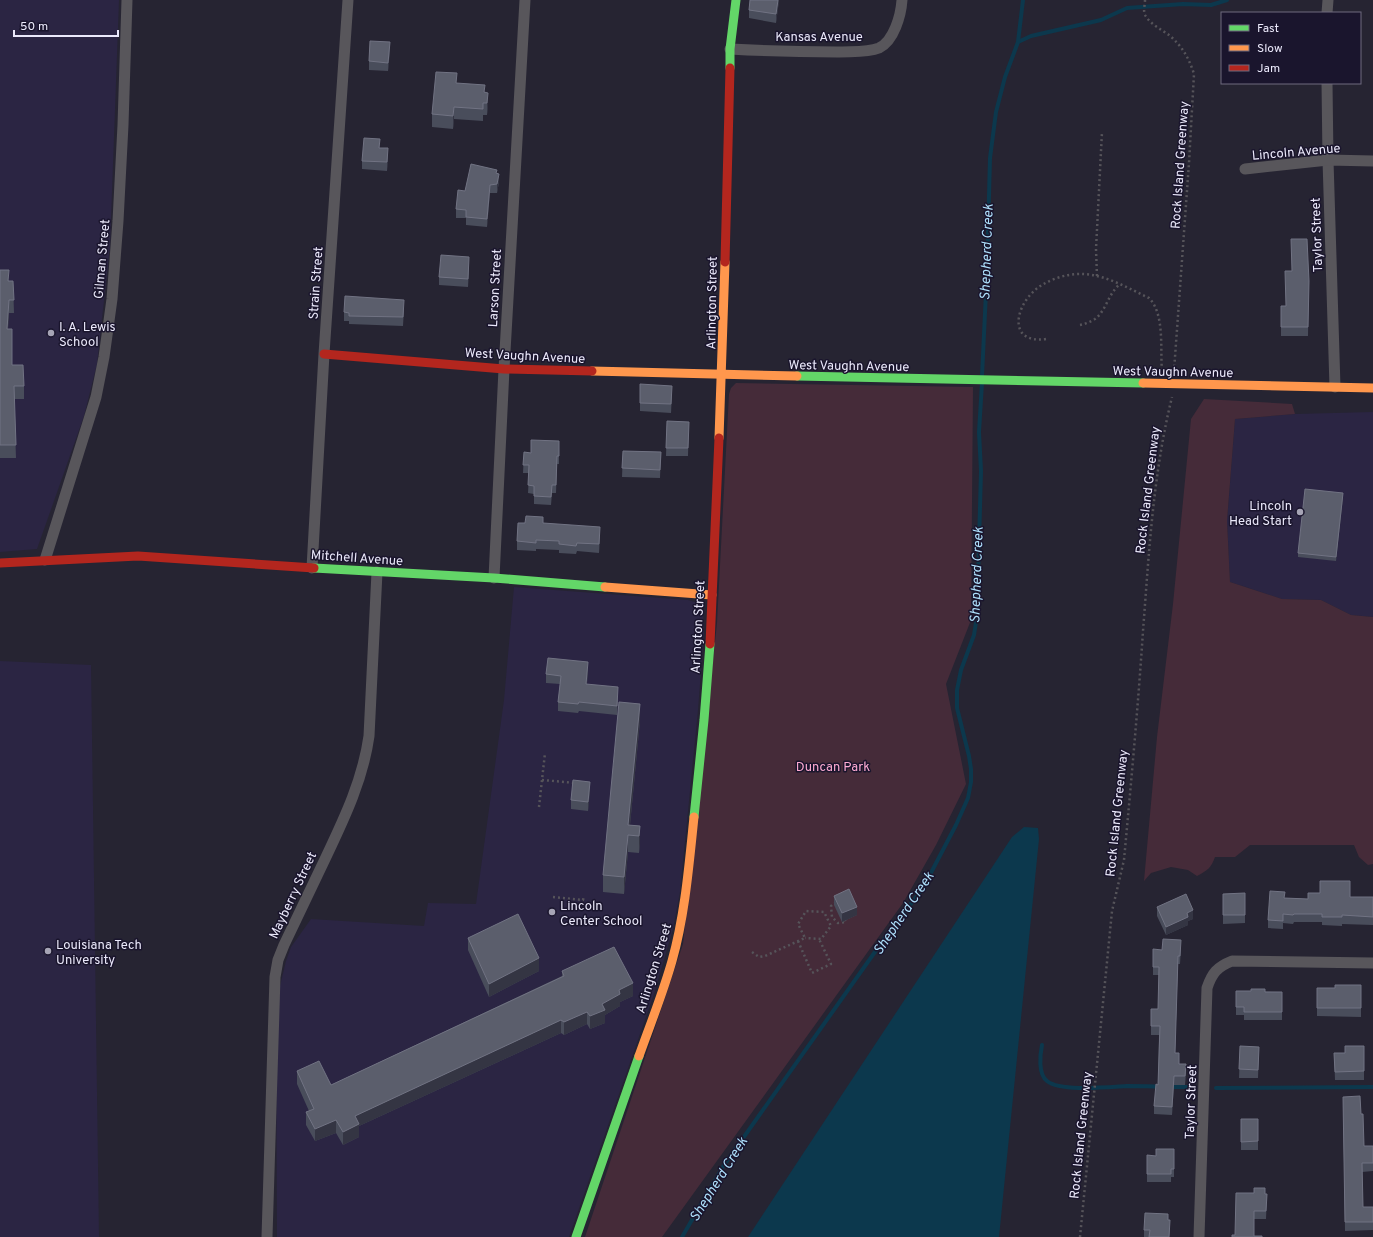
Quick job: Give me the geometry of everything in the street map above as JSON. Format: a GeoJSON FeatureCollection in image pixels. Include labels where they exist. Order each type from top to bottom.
{"type":"FeatureCollection","features":[{"type":"Feature","properties":{"kind":"street","name":"Gilman Street"},"geometry":{"type":"LineString","coordinates":[[45,560],[96,397],[104,357],[112,299],[118,228],[127,0]]}},
{"type":"Feature","properties":{"kind":"street","name":"Strain Street"},"geometry":{"type":"LineString","coordinates":[[312,568],[324,354],[348,0]]}},
{"type":"Feature","properties":{"kind":"street","name":"Larson Street"},"geometry":{"type":"LineString","coordinates":[[494,578],[504,369],[525,0]]}},
{"type":"Feature","properties":{"kind":"street","name":"Arlington Street"},"geometry":{"type":"LineString","coordinates":[[576,1237],[672,962],[678,941],[687,872],[704,719],[709,657],[722,375],[730,49],[736,0]]}},
{"type":"Feature","properties":{"kind":"street"},"geometry":{"type":"LineString","coordinates":[[1327,12],[1328,0]]}},
{"type":"Feature","properties":{"kind":"street","name":"Kansas Avenue"},"geometry":{"type":"LineString","coordinates":[[730,49],[799,52],[864,51],[880,48],[890,40],[896,27],[902,1]]}},
{"type":"Feature","properties":{"kind":"street","name":"Taylor Street"},"geometry":{"type":"LineString","coordinates":[[1327,84],[1335,387]]}},
{"type":"Feature","properties":{"kind":"street","name":"Lincoln Avenue"},"geometry":{"type":"LineString","coordinates":[[1245,170],[1328,160],[1373,161]]}},
{"type":"Feature","properties":{"kind":"street","name":"West Vaughn Avenue"},"geometry":{"type":"LineString","coordinates":[[324,354],[504,369],[722,375],[1373,388]]}},
{"type":"Feature","properties":{"kind":"street","name":"Mitchell Avenue"},"geometry":{"type":"LineString","coordinates":[[0,563],[138,556],[312,568],[494,578],[712,595]]}},
{"type":"Feature","properties":{"kind":"street","name":"Mayberry Street"},"geometry":{"type":"LineString","coordinates":[[267,1237],[275,977],[278,960],[284,945],[348,810],[367,756],[378,572]]}},
{"type":"Feature","properties":{"kind":"street","name":"Taylor Street"},"geometry":{"type":"LineString","coordinates":[[1199,1237],[1207,988],[1210,977],[1224,964],[1232,961],[1373,963]]}},
{"type":"Feature","properties":{"kind":"path","name":"Rock Island Greenway"},"geometry":{"type":"LineString","coordinates":[[1145,1],[1144,12],[1146,17],[1169,36],[1185,52],[1194,74],[1173,376]]}},
{"type":"Feature","properties":{"kind":"path"},"geometry":{"type":"LineString","coordinates":[[1097,276],[1096,249],[1102,132]]}},
{"type":"Feature","properties":{"kind":"path"},"geometry":{"type":"LineString","coordinates":[[1046,339],[1034,340],[1019,330],[1020,316],[1024,304],[1031,294],[1044,284],[1063,277],[1082,274],[1097,276],[1120,284],[1149,298],[1154,303],[1160,328],[1162,373]]}},
{"type":"Feature","properties":{"kind":"path"},"geometry":{"type":"LineString","coordinates":[[1080,325],[1097,318],[1112,293],[1120,284]]}},
{"type":"Feature","properties":{"kind":"path","name":"Rock Island Greenway"},"geometry":{"type":"LineString","coordinates":[[1080,1237],[1112,911],[1124,860],[1150,537],[1158,464],[1163,431],[1173,391]]}},
{"type":"Feature","properties":{"kind":"path"},"geometry":{"type":"LineString","coordinates":[[539,807],[545,753]]}},
{"type":"Feature","properties":{"kind":"path"},"geometry":{"type":"LineString","coordinates":[[542,780],[579,784]]}},
{"type":"Feature","properties":{"kind":"path"},"geometry":{"type":"LineString","coordinates":[[554,897],[583,900],[584,896]]}},
{"type":"Feature","properties":{"kind":"path"},"geometry":{"type":"LineString","coordinates":[[838,903],[835,902],[832,906],[832,917],[838,923],[844,923],[846,922],[845,920]]}},
{"type":"Feature","properties":{"kind":"path"},"geometry":{"type":"LineString","coordinates":[[752,952],[759,957],[766,956],[805,938],[821,939],[831,926],[824,912],[806,911],[798,924],[805,938]]}},
{"type":"Feature","properties":{"kind":"path"},"geometry":{"type":"LineString","coordinates":[[828,919],[832,917]]}},
{"type":"Feature","properties":{"kind":"path"},"geometry":{"type":"LineString","coordinates":[[798,941],[812,973],[831,964],[819,938]]}},
{"type":"Feature","properties":{"kind":"shaded area","name":"I. A. Lewis School"},"geometry":{"type":"Polygon","coordinates":[[[0,0],[119,0],[110,246],[97,364],[84,416],[37,549],[0,552],[0,0]]]}},
{"type":"Feature","properties":{"kind":"shaded area","name":"Lincoln Head Start"},"geometry":{"type":"Polygon","coordinates":[[[1373,412],[1373,617],[1351,615],[1321,600],[1282,599],[1230,582],[1227,521],[1235,419],[1295,414],[1373,412]]]}},
{"type":"Feature","properties":{"kind":"shaded area","name":"Lincoln Center School"},"geometry":{"type":"Polygon","coordinates":[[[514,587],[688,600],[701,604],[703,613],[704,632],[698,710],[680,892],[673,929],[654,994],[569,1237],[277,1237],[276,1007],[286,961],[291,947],[311,919],[424,926],[428,903],[476,904],[504,700],[514,587]]]}},
{"type":"Feature","properties":{"kind":"shaded area","name":"Louisiana Tech University"},"geometry":{"type":"Polygon","coordinates":[[[0,661],[91,665],[99,1237],[0,1237],[0,661]]]}},
{"type":"Feature","properties":{"kind":"green space","name":"Duncan Park"},"geometry":{"type":"Polygon","coordinates":[[[736,383],[973,387],[971,620],[946,684],[966,784],[936,845],[903,903],[662,1237],[585,1237],[683,944],[717,623],[729,394],[731,388],[736,383]]]}},
{"type":"Feature","properties":{"kind":"green space"},"geometry":{"type":"Polygon","coordinates":[[[1204,399],[1292,404],[1295,414],[1235,419],[1227,521],[1230,582],[1282,599],[1321,600],[1351,615],[1373,617],[1373,864],[1368,865],[1359,857],[1354,845],[1250,845],[1235,857],[1215,857],[1209,868],[1197,876],[1188,870],[1171,867],[1151,873],[1144,881],[1157,737],[1173,604],[1191,419],[1204,399]]]}},
{"type":"Feature","properties":{"kind":"water"},"geometry":{"type":"Polygon","coordinates":[[[1024,827],[1038,828],[1039,839],[999,1237],[748,1237],[1012,837],[1024,827]]]}},
{"type":"Feature","properties":{"kind":"building"},"geometry":{"type":"Polygon","coordinates":[[[750,0],[778,0],[776,14],[749,10],[750,0]]]}},
{"type":"Feature","properties":{"kind":"building"},"geometry":{"type":"Polygon","coordinates":[[[370,41],[390,42],[388,63],[369,61],[370,41]]]}},
{"type":"Feature","properties":{"kind":"building"},"geometry":{"type":"Polygon","coordinates":[[[436,72],[457,73],[456,83],[485,85],[484,92],[488,93],[487,103],[483,103],[483,109],[454,107],[453,116],[432,114],[436,72]]]}},
{"type":"Feature","properties":{"kind":"building"},"geometry":{"type":"Polygon","coordinates":[[[364,138],[380,139],[379,148],[388,148],[387,162],[362,161],[364,138]]]}},
{"type":"Feature","properties":{"kind":"building"},"geometry":{"type":"Polygon","coordinates":[[[471,164],[497,170],[496,173],[499,174],[497,184],[490,185],[487,219],[466,217],[466,210],[456,209],[458,190],[465,191],[471,164]]]}},
{"type":"Feature","properties":{"kind":"building"},"geometry":{"type":"Polygon","coordinates":[[[1291,239],[1307,239],[1309,281],[1308,327],[1281,327],[1281,306],[1286,306],[1285,271],[1292,271],[1291,239]]]}},
{"type":"Feature","properties":{"kind":"building"},"geometry":{"type":"Polygon","coordinates":[[[441,255],[469,257],[468,279],[439,277],[441,255]]]}},
{"type":"Feature","properties":{"kind":"building"},"geometry":{"type":"Polygon","coordinates":[[[0,270],[9,270],[8,281],[13,281],[14,300],[9,300],[7,329],[12,329],[12,365],[23,365],[24,386],[14,386],[16,445],[0,445],[0,270]]]}},
{"type":"Feature","properties":{"kind":"building"},"geometry":{"type":"Polygon","coordinates":[[[345,296],[404,300],[403,317],[349,316],[349,313],[344,312],[345,296]]]}},
{"type":"Feature","properties":{"kind":"building"},"geometry":{"type":"Polygon","coordinates":[[[640,384],[672,386],[671,404],[640,403],[640,384]]]}},
{"type":"Feature","properties":{"kind":"building"},"geometry":{"type":"Polygon","coordinates":[[[667,421],[689,422],[688,448],[666,448],[667,421]]]}},
{"type":"Feature","properties":{"kind":"building"},"geometry":{"type":"Polygon","coordinates":[[[531,440],[559,441],[556,485],[552,485],[551,497],[534,496],[534,486],[528,485],[529,465],[523,465],[524,452],[531,453],[531,440]]]}},
{"type":"Feature","properties":{"kind":"building"},"geometry":{"type":"Polygon","coordinates":[[[623,451],[661,452],[660,470],[622,468],[623,451]]]}},
{"type":"Feature","properties":{"kind":"building"},"geometry":{"type":"Polygon","coordinates":[[[1305,489],[1343,493],[1336,557],[1298,553],[1305,489]]]}},
{"type":"Feature","properties":{"kind":"building"},"geometry":{"type":"Polygon","coordinates":[[[526,516],[543,517],[543,523],[600,527],[599,544],[577,543],[576,546],[559,544],[559,541],[536,540],[536,543],[517,541],[518,523],[525,523],[526,516]]]}},
{"type":"Feature","properties":{"kind":"building"},"geometry":{"type":"Polygon","coordinates":[[[548,658],[588,662],[586,684],[618,687],[617,706],[579,702],[578,704],[558,702],[561,676],[546,674],[548,658]]]}},
{"type":"Feature","properties":{"kind":"building"},"geometry":{"type":"Polygon","coordinates":[[[619,702],[640,704],[628,825],[640,826],[639,836],[628,835],[624,877],[603,875],[619,702]]]}},
{"type":"Feature","properties":{"kind":"building"},"geometry":{"type":"Polygon","coordinates":[[[573,780],[590,782],[588,802],[571,800],[573,780]]]}},
{"type":"Feature","properties":{"kind":"building"},"geometry":{"type":"Polygon","coordinates":[[[1320,881],[1350,881],[1350,897],[1373,897],[1373,917],[1342,915],[1342,917],[1322,917],[1322,914],[1283,914],[1283,921],[1268,920],[1270,891],[1285,892],[1284,898],[1308,899],[1308,893],[1320,893],[1320,881]]]}},
{"type":"Feature","properties":{"kind":"building"},"geometry":{"type":"Polygon","coordinates":[[[849,889],[857,907],[842,913],[834,896],[849,889]]]}},
{"type":"Feature","properties":{"kind":"building"},"geometry":{"type":"Polygon","coordinates":[[[1245,893],[1245,915],[1223,915],[1223,894],[1245,893]]]}},
{"type":"Feature","properties":{"kind":"building"},"geometry":{"type":"Polygon","coordinates":[[[1186,894],[1193,910],[1187,913],[1188,917],[1166,927],[1157,907],[1186,894]]]}},
{"type":"Feature","properties":{"kind":"building"},"geometry":{"type":"Polygon","coordinates":[[[518,914],[539,958],[489,984],[468,938],[518,914]]]}},
{"type":"Feature","properties":{"kind":"building"},"geometry":{"type":"Polygon","coordinates":[[[1163,939],[1181,940],[1180,956],[1178,956],[1175,1053],[1179,1053],[1179,1064],[1186,1064],[1185,1076],[1174,1076],[1172,1107],[1154,1106],[1156,1084],[1158,1085],[1160,1026],[1151,1026],[1151,1009],[1158,1009],[1159,967],[1153,967],[1153,949],[1162,950],[1163,939]]]}},
{"type":"Feature","properties":{"kind":"building"},"geometry":{"type":"Polygon","coordinates":[[[614,947],[633,983],[619,990],[620,994],[602,1004],[605,1010],[590,1016],[587,1012],[564,1022],[561,1020],[355,1116],[359,1124],[343,1132],[336,1120],[315,1129],[306,1112],[314,1109],[297,1071],[319,1061],[331,1085],[564,976],[562,971],[614,947]]]}},
{"type":"Feature","properties":{"kind":"building"},"geometry":{"type":"Polygon","coordinates":[[[1335,985],[1361,985],[1361,1008],[1317,1008],[1317,988],[1335,988],[1335,985]]]}},
{"type":"Feature","properties":{"kind":"building"},"geometry":{"type":"Polygon","coordinates":[[[1251,989],[1265,989],[1265,992],[1282,992],[1282,1012],[1244,1012],[1244,1007],[1236,1007],[1236,991],[1251,991],[1251,989]]]}},
{"type":"Feature","properties":{"kind":"building"},"geometry":{"type":"Polygon","coordinates":[[[1240,1046],[1259,1047],[1258,1070],[1239,1069],[1240,1046]]]}},
{"type":"Feature","properties":{"kind":"building"},"geometry":{"type":"Polygon","coordinates":[[[1345,1046],[1364,1046],[1364,1071],[1335,1072],[1334,1053],[1345,1053],[1345,1046]]]}},
{"type":"Feature","properties":{"kind":"building"},"geometry":{"type":"Polygon","coordinates":[[[1360,1096],[1361,1114],[1363,1114],[1364,1146],[1373,1146],[1373,1163],[1362,1163],[1363,1207],[1373,1207],[1373,1222],[1345,1222],[1343,1097],[1360,1096]]]}},
{"type":"Feature","properties":{"kind":"building"},"geometry":{"type":"Polygon","coordinates":[[[1241,1119],[1258,1119],[1258,1141],[1241,1142],[1241,1119]]]}},
{"type":"Feature","properties":{"kind":"building"},"geometry":{"type":"Polygon","coordinates":[[[1156,1149],[1174,1149],[1174,1169],[1171,1169],[1171,1174],[1147,1174],[1147,1155],[1156,1156],[1156,1149]]]}},
{"type":"Feature","properties":{"kind":"building"},"geometry":{"type":"Polygon","coordinates":[[[1254,1188],[1265,1188],[1265,1194],[1267,1194],[1266,1211],[1254,1211],[1254,1236],[1262,1237],[1232,1237],[1232,1235],[1235,1235],[1236,1193],[1254,1193],[1254,1188]]]}},
{"type":"Feature","properties":{"kind":"building"},"geometry":{"type":"Polygon","coordinates":[[[1145,1213],[1168,1214],[1168,1220],[1170,1220],[1169,1237],[1149,1237],[1150,1230],[1144,1230],[1145,1213]]]}},
{"type":"Feature","properties":{"kind":"waterway","name":"Shepherd Creek"},"geometry":{"type":"LineString","coordinates":[[982,376],[990,158],[996,112],[1005,77],[1018,42],[1023,0]]}},
{"type":"Feature","properties":{"kind":"waterway","name":"Shepherd Creek"},"geometry":{"type":"LineString","coordinates":[[1018,42],[1031,36],[1101,20],[1127,8],[1183,4],[1211,5],[1227,0]]}},
{"type":"Feature","properties":{"kind":"waterway","name":"Shepherd Creek"},"geometry":{"type":"LineString","coordinates":[[682,1237],[724,1165],[882,942],[923,888],[956,825],[968,798],[971,782],[971,769],[957,708],[957,690],[961,670],[974,635],[977,616],[981,471],[979,432],[982,383]]}},
{"type":"Feature","properties":{"kind":"waterway"},"geometry":{"type":"LineString","coordinates":[[1042,1045],[1040,1059],[1042,1074],[1047,1081],[1053,1084],[1073,1088],[1127,1086],[1161,1087]]}},
{"type":"Feature","properties":{"kind":"waterway"},"geometry":{"type":"LineString","coordinates":[[1170,1087],[1195,1087]]}},
{"type":"Feature","properties":{"kind":"waterway"},"geometry":{"type":"LineString","coordinates":[[1216,1088],[1373,1087]]}},
{"type":"Feature","properties":{"kind":"traffic: fast"},"geometry":{"type":"LineString","coordinates":[[730,68],[730,49],[736,0]]}},
{"type":"Feature","properties":{"kind":"traffic: fast"},"geometry":{"type":"LineString","coordinates":[[797,376],[1143,383]]}},
{"type":"Feature","properties":{"kind":"traffic: fast"},"geometry":{"type":"LineString","coordinates":[[314,568],[494,578],[605,587]]}},
{"type":"Feature","properties":{"kind":"traffic: fast"},"geometry":{"type":"LineString","coordinates":[[694,817],[710,644]]}},
{"type":"Feature","properties":{"kind":"traffic: fast"},"geometry":{"type":"LineString","coordinates":[[576,1237],[639,1056]]}},
{"type":"Feature","properties":{"kind":"traffic: slow"},"geometry":{"type":"LineString","coordinates":[[719,438],[725,262]]}},
{"type":"Feature","properties":{"kind":"traffic: slow"},"geometry":{"type":"LineString","coordinates":[[592,371],[797,376]]}},
{"type":"Feature","properties":{"kind":"traffic: slow"},"geometry":{"type":"LineString","coordinates":[[1143,383],[1373,388]]}},
{"type":"Feature","properties":{"kind":"traffic: slow"},"geometry":{"type":"LineString","coordinates":[[605,587],[712,595]]}},
{"type":"Feature","properties":{"kind":"traffic: slow"},"geometry":{"type":"LineString","coordinates":[[639,1056],[665,985],[676,944],[686,890],[694,817]]}},
{"type":"Feature","properties":{"kind":"traffic: jam"},"geometry":{"type":"LineString","coordinates":[[725,262],[730,68]]}},
{"type":"Feature","properties":{"kind":"traffic: jam"},"geometry":{"type":"LineString","coordinates":[[324,354],[504,369],[592,371]]}},
{"type":"Feature","properties":{"kind":"traffic: jam"},"geometry":{"type":"LineString","coordinates":[[710,644],[719,438]]}},
{"type":"Feature","properties":{"kind":"traffic: jam"},"geometry":{"type":"LineString","coordinates":[[0,563],[138,556],[314,568]]}},
{"type":"Feature","properties":{"kind":"place","name":"I. A. Lewis School"},"geometry":{"type":"Point","coordinates":[51,333]}},
{"type":"Feature","properties":{"kind":"place","name":"Lincoln Head Start"},"geometry":{"type":"Point","coordinates":[1300,512]}},
{"type":"Feature","properties":{"kind":"place","name":"Lincoln Center School"},"geometry":{"type":"Point","coordinates":[552,912]}},
{"type":"Feature","properties":{"kind":"place","name":"Louisiana Tech University"},"geometry":{"type":"Point","coordinates":[48,951]}}]}
